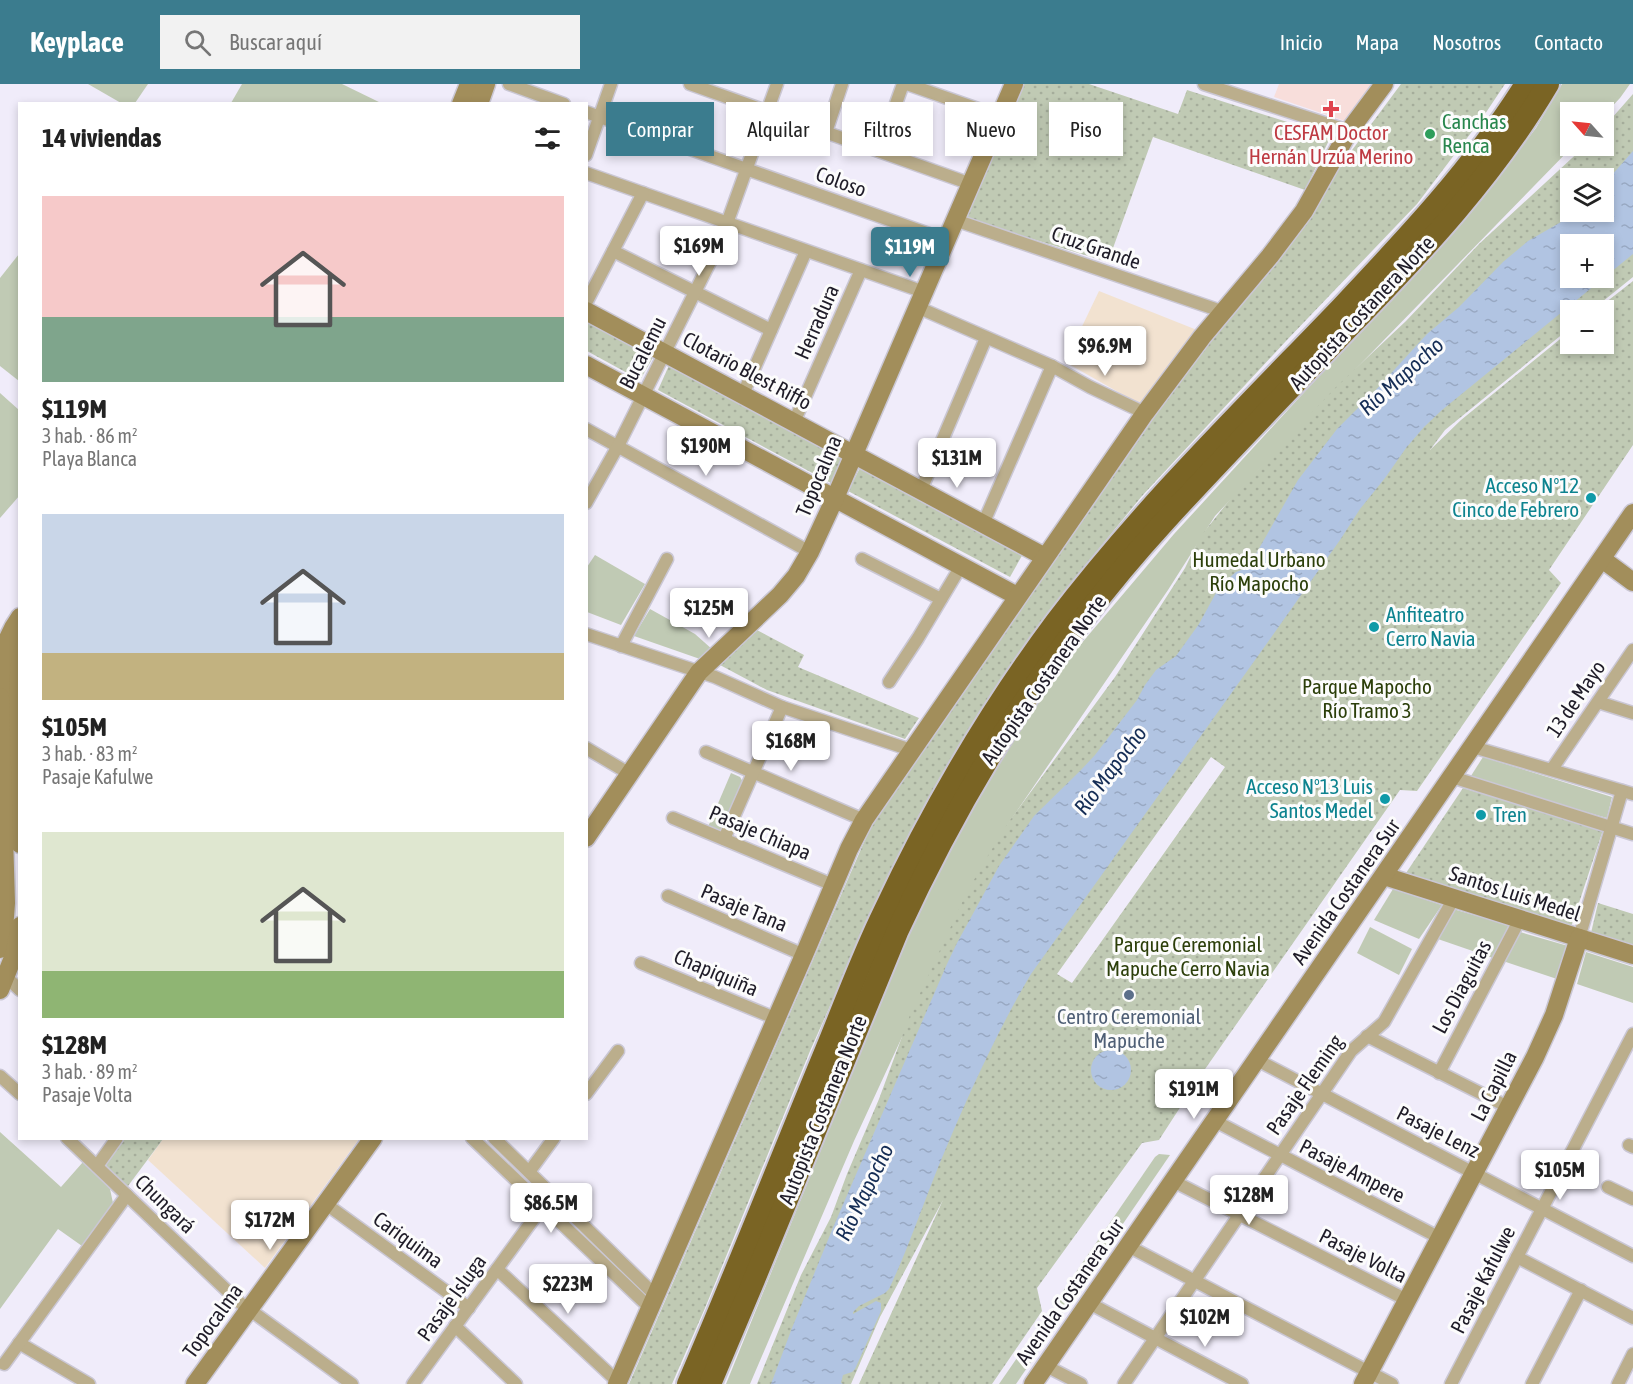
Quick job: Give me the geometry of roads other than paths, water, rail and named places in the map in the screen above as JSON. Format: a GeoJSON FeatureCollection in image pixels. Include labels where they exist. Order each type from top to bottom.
{"type":"FeatureCollection","features":[{"type":"Feature","properties":{"kind":"highway","name":"Autopista Costanera Norte"},"geometry":{"type":"LineString","coordinates":[[688,1384],[877,928],[935,811],[993,713],[1048,633],[1105,560],[1158,498],[1437,204],[1494,132],[1526,84]]}},
{"type":"Feature","properties":{"kind":"highway","name":"Autopista Costanera Norte"},"geometry":{"type":"LineString","coordinates":[[710,1384],[901,922],[956,815],[1012,720],[1066,643],[1121,571],[1200,483],[1434,236],[1483,179],[1548,84]]}},
{"type":"Feature","properties":{"kind":"street"},"geometry":{"type":"LineString","coordinates":[[462,102],[469,84]]}},
{"type":"Feature","properties":{"kind":"street"},"geometry":{"type":"LineString","coordinates":[[480,102],[486,84]]}},
{"type":"Feature","properties":{"kind":"street"},"geometry":{"type":"LineString","coordinates":[[509,84],[558,102]]}},
{"type":"Feature","properties":{"kind":"street"},"geometry":{"type":"LineString","coordinates":[[588,149],[611,84]]}},
{"type":"Feature","properties":{"kind":"street"},"geometry":{"type":"LineString","coordinates":[[690,84],[710,87],[746,102]]}},
{"type":"Feature","properties":{"kind":"street","name":"Bucalemu"},"geometry":{"type":"LineString","coordinates":[[770,102],[777,84]]}},
{"type":"Feature","properties":{"kind":"street"},"geometry":{"type":"LineString","coordinates":[[830,121],[843,84]]}},
{"type":"Feature","properties":{"kind":"street"},"geometry":{"type":"LineString","coordinates":[[897,102],[903,84]]}},
{"type":"Feature","properties":{"kind":"street"},"geometry":{"type":"LineString","coordinates":[[907,84],[958,102]]}},
{"type":"Feature","properties":{"kind":"street","name":"Topocalma"},"geometry":{"type":"LineString","coordinates":[[1007,102],[1014,84]]}},
{"type":"Feature","properties":{"kind":"street"},"geometry":{"type":"LineString","coordinates":[[1204,84],[1349,130]]}},
{"type":"Feature","properties":{"kind":"street"},"geometry":{"type":"LineString","coordinates":[[497,1269],[618,1383],[855,835],[911,750],[1145,413],[1202,337],[1305,211],[1349,130],[1384,84]]}},
{"type":"Feature","properties":{"kind":"street","name":"Coloso"},"geometry":{"type":"LineString","coordinates":[[588,113],[946,240]]}},
{"type":"Feature","properties":{"kind":"street","name":"Bucalemu"},"geometry":{"type":"LineString","coordinates":[[588,498],[618,446],[721,240],[751,156]]}},
{"type":"Feature","properties":{"kind":"street"},"geometry":{"type":"LineString","coordinates":[[893,156],[971,184]]}},
{"type":"Feature","properties":{"kind":"street","name":"Topocalma"},"geometry":{"type":"LineString","coordinates":[[588,835],[699,672],[789,586],[810,552],[984,156]]}},
{"type":"Feature","properties":{"kind":"street"},"geometry":{"type":"LineString","coordinates":[[588,174],[861,270],[920,300],[986,338],[1052,366],[1145,413]]}},
{"type":"Feature","properties":{"kind":"street"},"geometry":{"type":"LineString","coordinates":[[588,299],[643,193]]}},
{"type":"Feature","properties":{"kind":"street","name":"Cruz Grande"},"geometry":{"type":"LineString","coordinates":[[955,220],[1224,312]]}},
{"type":"Feature","properties":{"kind":"street"},"geometry":{"type":"LineString","coordinates":[[613,251],[771,330]]}},
{"type":"Feature","properties":{"kind":"street"},"geometry":{"type":"LineString","coordinates":[[743,394],[806,251]]}},
{"type":"Feature","properties":{"kind":"street","name":"Herradura"},"geometry":{"type":"LineString","coordinates":[[794,422],[861,270]]}},
{"type":"Feature","properties":{"kind":"street","name":"Clotario Blest Riffo"},"geometry":{"type":"LineString","coordinates":[[588,312],[1045,557]]}},
{"type":"Feature","properties":{"kind":"street"},"geometry":{"type":"LineString","coordinates":[[921,490],[986,338]]}},
{"type":"Feature","properties":{"kind":"street"},"geometry":{"type":"LineString","coordinates":[[588,366],[1017,596]]}},
{"type":"Feature","properties":{"kind":"street"},"geometry":{"type":"LineString","coordinates":[[983,524],[1052,366]]}},
{"type":"Feature","properties":{"kind":"street"},"geometry":{"type":"LineString","coordinates":[[588,430],[810,552]]}},
{"type":"Feature","properties":{"kind":"street","name":"Avenida Costanera Sur"},"geometry":{"type":"LineString","coordinates":[[1034,1384],[1633,513]]}},
{"type":"Feature","properties":{"kind":"street"},"geometry":{"type":"LineString","coordinates":[[621,646],[667,559]]}},
{"type":"Feature","properties":{"kind":"street"},"geometry":{"type":"LineString","coordinates":[[862,559],[941,599]]}},
{"type":"Feature","properties":{"kind":"street"},"geometry":{"type":"LineString","coordinates":[[1602,559],[1633,582]]}},
{"type":"Feature","properties":{"kind":"street"},"geometry":{"type":"LineString","coordinates":[[889,682],[961,566]]}},
{"type":"Feature","properties":{"kind":"street"},"geometry":{"type":"LineString","coordinates":[[9,986],[14,955],[6,903],[8,696],[15,658],[8,648],[13,626],[18,619]]}},
{"type":"Feature","properties":{"kind":"street"},"geometry":{"type":"LineString","coordinates":[[588,635],[730,683],[782,707],[911,750]]}},
{"type":"Feature","properties":{"kind":"street","name":"13 de Mayo"},"geometry":{"type":"LineString","coordinates":[[1552,769],[1633,650]]}},
{"type":"Feature","properties":{"kind":"street"},"geometry":{"type":"LineString","coordinates":[[8,696],[18,735]]}},
{"type":"Feature","properties":{"kind":"street"},"geometry":{"type":"LineString","coordinates":[[1598,702],[1633,713]]}},
{"type":"Feature","properties":{"kind":"street"},"geometry":{"type":"LineString","coordinates":[[724,839],[782,707]]}},
{"type":"Feature","properties":{"kind":"street"},"geometry":{"type":"LineString","coordinates":[[1473,747],[1628,793]]}},
{"type":"Feature","properties":{"kind":"street"},"geometry":{"type":"LineString","coordinates":[[588,749],[630,774]]}},
{"type":"Feature","properties":{"kind":"street"},"geometry":{"type":"LineString","coordinates":[[706,753],[864,820]]}},
{"type":"Feature","properties":{"kind":"street"},"geometry":{"type":"LineString","coordinates":[[1452,777],[1633,834]]}},
{"type":"Feature","properties":{"kind":"street","name":"La Capilla"},"geometry":{"type":"LineString","coordinates":[[1366,1378],[1551,1021],[1579,938],[1612,827],[1628,793]]}},
{"type":"Feature","properties":{"kind":"street","name":"Pasaje Chiapa"},"geometry":{"type":"LineString","coordinates":[[672,818],[833,885]]}},
{"type":"Feature","properties":{"kind":"street","name":"Santos Luis Medel"},"geometry":{"type":"LineString","coordinates":[[1384,876],[1633,955]]}},
{"type":"Feature","properties":{"kind":"street","name":"Pasaje Tana"},"geometry":{"type":"LineString","coordinates":[[668,896],[804,956]]}},
{"type":"Feature","properties":{"kind":"street","name":"Pasaje Fleming"},"geometry":{"type":"LineString","coordinates":[[1124,1384],[1351,1051],[1388,1015],[1454,898]]}},
{"type":"Feature","properties":{"kind":"street","name":"Los Diaguitas"},"geometry":{"type":"LineString","coordinates":[[1439,1073],[1520,919]]}},
{"type":"Feature","properties":{"kind":"street"},"geometry":{"type":"LineString","coordinates":[[0,949],[8,927]]}},
{"type":"Feature","properties":{"kind":"street","name":"Chapiquiña"},"geometry":{"type":"LineString","coordinates":[[641,963],[777,1019]]}},
{"type":"Feature","properties":{"kind":"street","name":"Pasaje Kafulwe"},"geometry":{"type":"LineString","coordinates":[[1451,1384],[1633,1034]]}},
{"type":"Feature","properties":{"kind":"street"},"geometry":{"type":"LineString","coordinates":[[1367,1036],[1508,1107]]}},
{"type":"Feature","properties":{"kind":"street"},"geometry":{"type":"LineString","coordinates":[[588,1091],[618,1051]]}},
{"type":"Feature","properties":{"kind":"street","name":"Pasaje Lenz"},"geometry":{"type":"LineString","coordinates":[[1257,1060],[1633,1256]]}},
{"type":"Feature","properties":{"kind":"street"},"geometry":{"type":"LineString","coordinates":[[0,1076],[18,1092]]}},
{"type":"Feature","properties":{"kind":"street","name":"Pasaje Ampere"},"geometry":{"type":"LineString","coordinates":[[1215,1121],[1440,1238]]}},
{"type":"Feature","properties":{"kind":"street","name":"Chungará"},"geometry":{"type":"LineString","coordinates":[[69,1140],[239,1302],[352,1384]]}},
{"type":"Feature","properties":{"kind":"street"},"geometry":{"type":"LineString","coordinates":[[97,1167],[116,1140]]}},
{"type":"Feature","properties":{"kind":"street","name":"Topocalma"},"geometry":{"type":"LineString","coordinates":[[195,1384],[372,1140]]}},
{"type":"Feature","properties":{"kind":"street"},"geometry":{"type":"LineString","coordinates":[[474,1140],[543,1206],[653,1302]]}},
{"type":"Feature","properties":{"kind":"street"},"geometry":{"type":"LineString","coordinates":[[496,1140],[653,1302]]}},
{"type":"Feature","properties":{"kind":"street"},"geometry":{"type":"LineString","coordinates":[[529,1172],[553,1140]]}},
{"type":"Feature","properties":{"kind":"street","name":"Pasaje Volta"},"geometry":{"type":"LineString","coordinates":[[1173,1181],[1407,1300]]}},
{"type":"Feature","properties":{"kind":"street"},"geometry":{"type":"LineString","coordinates":[[1608,1186],[1633,1199]]}},
{"type":"Feature","properties":{"kind":"street"},"geometry":{"type":"LineString","coordinates":[[4,1364],[127,1195]]}},
{"type":"Feature","properties":{"kind":"street","name":"Cariquima"},"geometry":{"type":"LineString","coordinates":[[326,1204],[469,1308]]}},
{"type":"Feature","properties":{"kind":"street","name":"Pasaje Isluga"},"geometry":{"type":"LineString","coordinates":[[413,1384],[543,1206]]}},
{"type":"Feature","properties":{"kind":"street"},"geometry":{"type":"LineString","coordinates":[[1128,1246],[1366,1378],[1392,1384]]}},
{"type":"Feature","properties":{"kind":"street"},"geometry":{"type":"LineString","coordinates":[[1517,1257],[1633,1318]]}},
{"type":"Feature","properties":{"kind":"street"},"geometry":{"type":"LineString","coordinates":[[1532,1384],[1581,1290]]}},
{"type":"Feature","properties":{"kind":"street"},"geometry":{"type":"LineString","coordinates":[[1089,1303],[1242,1384]]}},
{"type":"Feature","properties":{"kind":"street"},"geometry":{"type":"LineString","coordinates":[[455,1326],[516,1384]]}},
{"type":"Feature","properties":{"kind":"street"},"geometry":{"type":"LineString","coordinates":[[19,1343],[89,1384]]}},
{"type":"Feature","properties":{"kind":"street"},"geometry":{"type":"LineString","coordinates":[[1618,1384],[1633,1354]]}},
{"type":"Feature","properties":{"kind":"street"},"geometry":{"type":"LineString","coordinates":[[1046,1366],[1081,1384]]}},
{"type":"Feature","properties":{"kind":"water","name":"Humedal Urbano Río Mapocho"},"geometry":{"type":"Polygon","coordinates":[[[1633,151],[1633,254],[1614,270],[1614,234],[1560,234],[1560,288],[1592,288],[1577,300],[1560,300],[1560,314],[1442,410],[1406,448],[1360,509],[1031,974],[1005,1020],[970,1092],[889,1289],[859,1306],[853,1312],[853,1314],[876,1301],[881,1303],[881,1311],[855,1369],[843,1375],[841,1383],[843,1384],[771,1384],[832,1230],[947,964],[999,866],[1034,816],[1095,755],[1137,700],[1156,670],[1176,656],[1199,624],[1217,591],[1253,559],[1298,480],[1337,429],[1427,334],[1459,307],[1503,262],[1528,241],[1561,222],[1614,222],[1614,173],[1633,151]]]}},
{"type":"Feature","properties":{"kind":"water"},"geometry":{"type":"Polygon","coordinates":[[[1111,1050],[1125,1056],[1131,1070],[1125,1084],[1111,1090],[1097,1084],[1091,1070],[1097,1056],[1111,1050]]]}},
{"type":"Feature","properties":{"kind":"place","name":"CESFAM Doctor Hernán Urzúa Merino"},"geometry":{"type":"Point","coordinates":[1331,109]}},
{"type":"Feature","properties":{"kind":"place","name":"Canchas Renca"},"geometry":{"type":"Point","coordinates":[1430,134]}},
{"type":"Feature","properties":{"kind":"place","name":"Acceso N°12 Cinco de Febrero"},"geometry":{"type":"Point","coordinates":[1591,498]}},
{"type":"Feature","properties":{"kind":"place","name":"Anfiteatro Cerro Navia"},"geometry":{"type":"Point","coordinates":[1374,627]}},
{"type":"Feature","properties":{"kind":"place","name":"Acceso N°13 Luis Santos Medel"},"geometry":{"type":"Point","coordinates":[1385,799]}},
{"type":"Feature","properties":{"kind":"place","name":"Tren"},"geometry":{"type":"Point","coordinates":[1481,815]}},
{"type":"Feature","properties":{"kind":"place","name":"Centro Ceremonial Mapuche"},"geometry":{"type":"Point","coordinates":[1129,995]}},
{"type":"Feature","properties":{"kind":"water label","name":"Río Mapocho"},"geometry":{"type":"Point","coordinates":[1401,376]}},
{"type":"Feature","properties":{"kind":"water label","name":"Río Mapocho"},"geometry":{"type":"Point","coordinates":[1110,770]}},
{"type":"Feature","properties":{"kind":"water label","name":"Río Mapocho"},"geometry":{"type":"Point","coordinates":[864,1192]}},
{"type":"Feature","properties":{"kind":"park label","name":"Parque Mapocho Río Tramo 3"},"geometry":{"type":"Point","coordinates":[1367,699]}},
{"type":"Feature","properties":{"kind":"park label","name":"Parque Ceremonial Mapuche Cerro Navia"},"geometry":{"type":"Point","coordinates":[1188,957]}}]}
